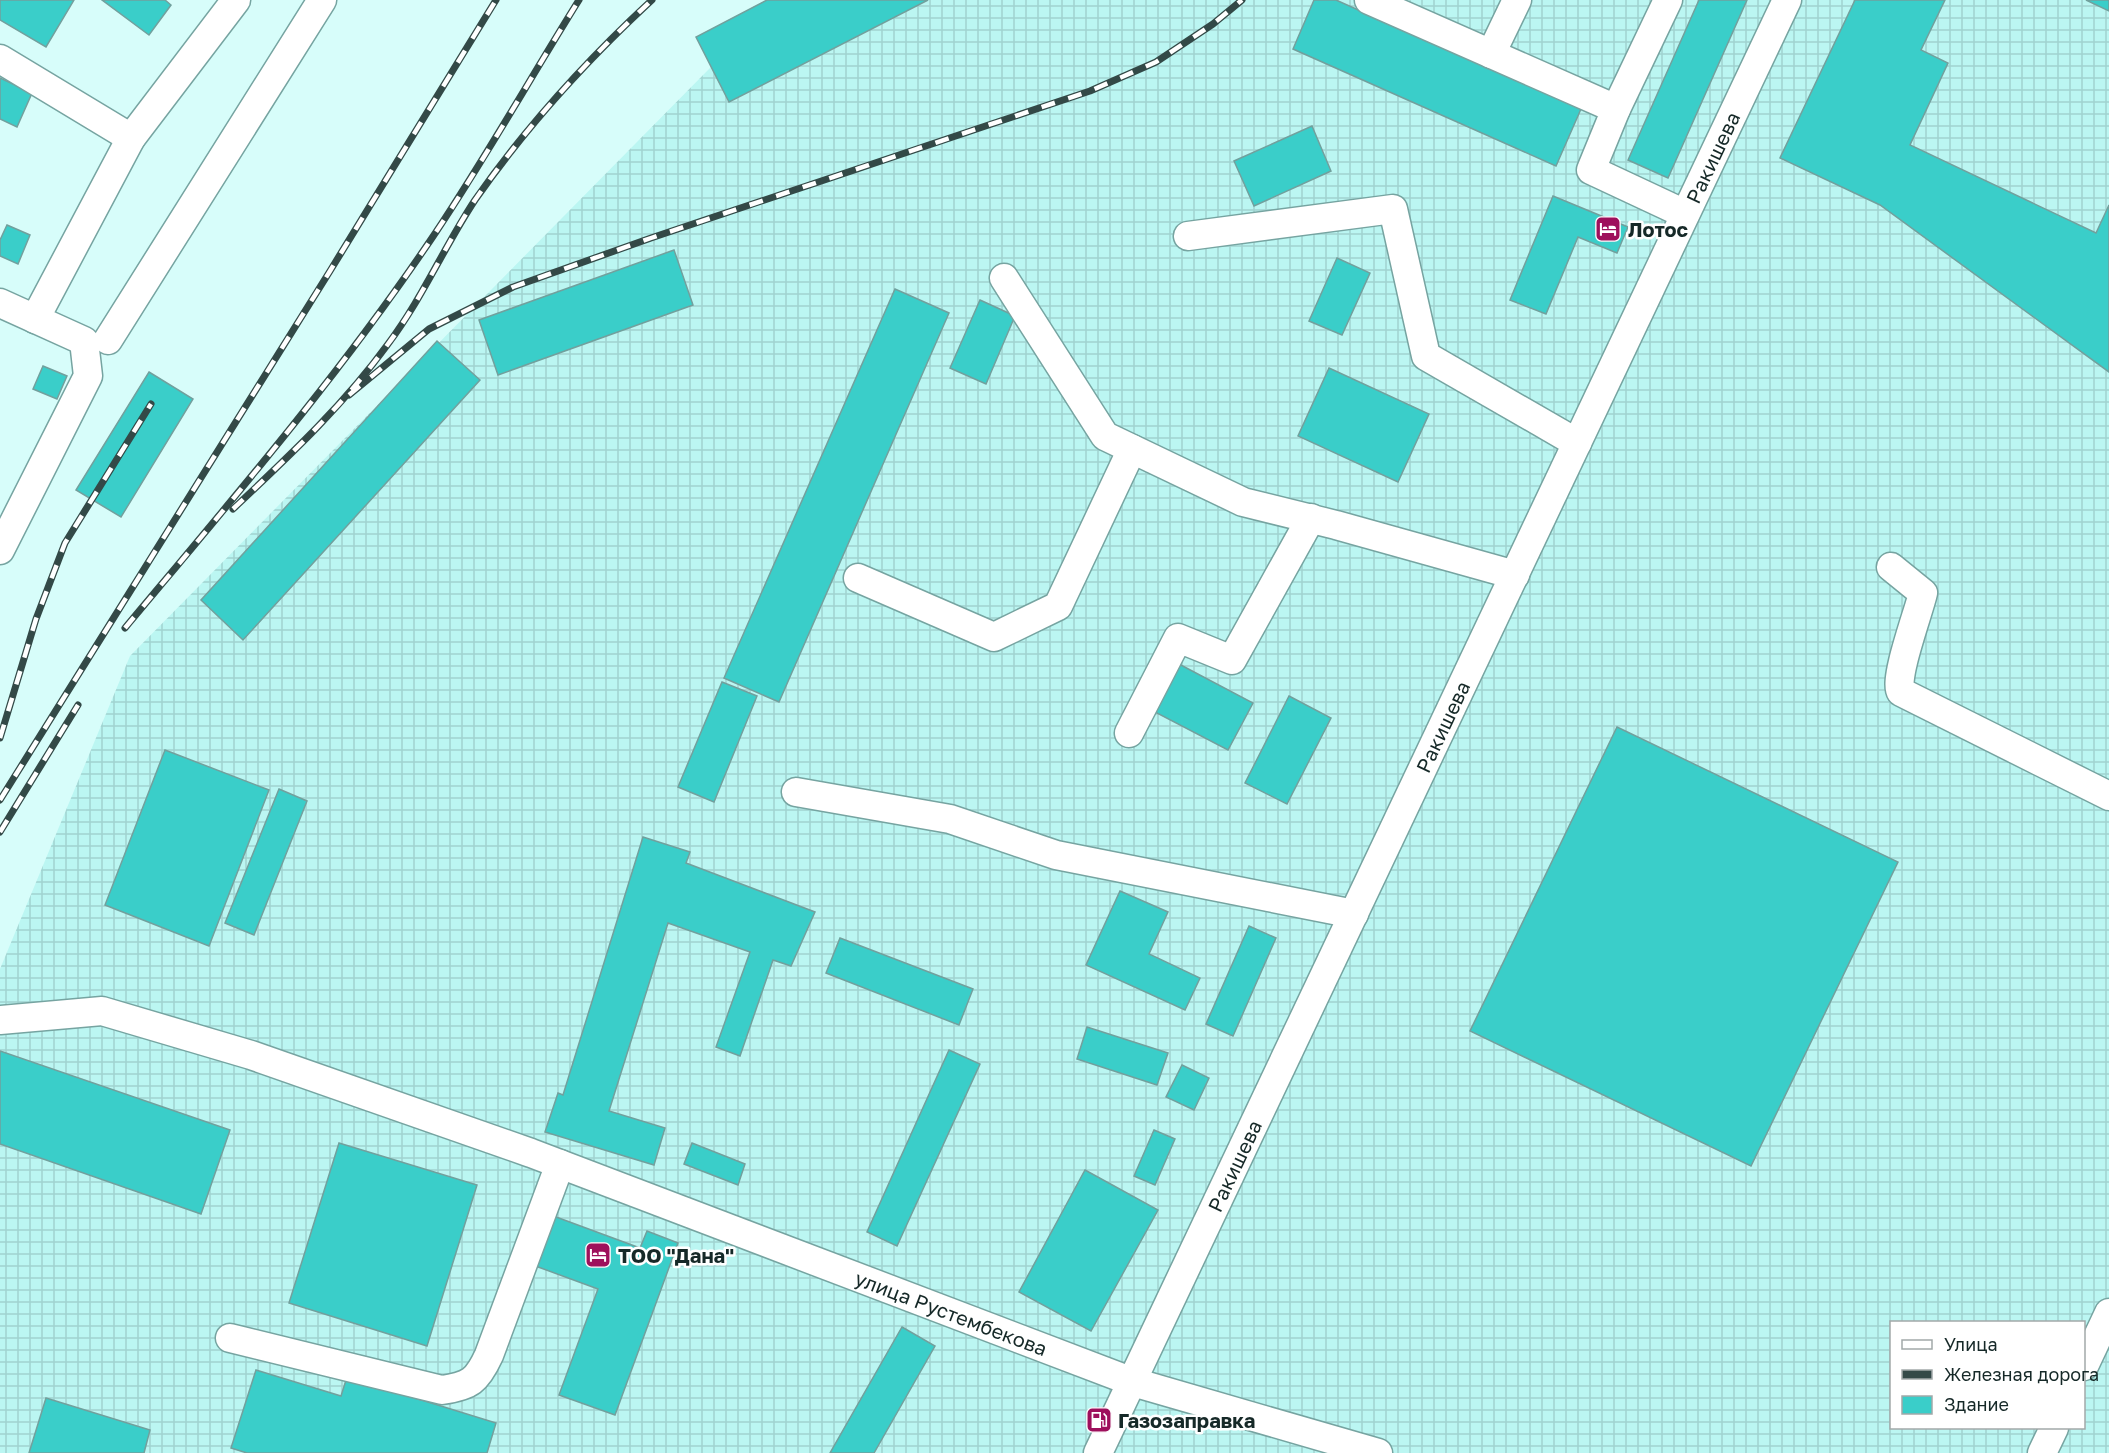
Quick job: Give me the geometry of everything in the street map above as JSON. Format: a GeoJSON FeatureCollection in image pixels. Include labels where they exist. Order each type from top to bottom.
{"type":"FeatureCollection","features":[{"type":"Feature","properties":{"kind":"street"},"geometry":{"type":"LineString","coordinates":[[35,319],[131,138],[236,0]]}},
{"type":"Feature","properties":{"kind":"street"},"geometry":{"type":"LineString","coordinates":[[0,550],[88,376],[96,341],[322,0]]}},
{"type":"Feature","properties":{"kind":"street"},"geometry":{"type":"LineString","coordinates":[[1369,0],[1617,109]]}},
{"type":"Feature","properties":{"kind":"street"},"geometry":{"type":"LineString","coordinates":[[1491,54],[1517,0]]}},
{"type":"Feature","properties":{"kind":"street"},"geometry":{"type":"LineString","coordinates":[[1668,0],[1591,170],[1685,214]]}},
{"type":"Feature","properties":{"kind":"street","name":"Ракишева"},"geometry":{"type":"LineString","coordinates":[[1098,1453],[1787,0]]}},
{"type":"Feature","properties":{"kind":"street"},"geometry":{"type":"LineString","coordinates":[[0,59],[131,138]]}},
{"type":"Feature","properties":{"kind":"street"},"geometry":{"type":"LineString","coordinates":[[1188,236],[1393,209],[1426,356],[1577,443]]}},
{"type":"Feature","properties":{"kind":"street"},"geometry":{"type":"LineString","coordinates":[[1004,278],[1105,436],[1243,502],[1311,518],[1515,575]]}},
{"type":"Feature","properties":{"kind":"street"},"geometry":{"type":"LineString","coordinates":[[0,303],[35,319],[96,341]]}},
{"type":"Feature","properties":{"kind":"street"},"geometry":{"type":"LineString","coordinates":[[858,578],[994,637],[1058,606],[1132,449]]}},
{"type":"Feature","properties":{"kind":"street"},"geometry":{"type":"LineString","coordinates":[[1129,733],[1178,638],[1232,660],[1311,518]]}},
{"type":"Feature","properties":{"kind":"street"},"geometry":{"type":"LineString","coordinates":[[1891,567],[1923,592],[1899,678],[1898,686],[1901,692],[2109,796]]}},
{"type":"Feature","properties":{"kind":"street"},"geometry":{"type":"LineString","coordinates":[[796,792],[950,819],[1056,855],[1354,914]]}},
{"type":"Feature","properties":{"kind":"street","name":"улица Рустембекова"},"geometry":{"type":"LineString","coordinates":[[0,1020],[102,1011],[251,1055],[531,1153],[1133,1382],[1378,1453]]}},
{"type":"Feature","properties":{"kind":"street"},"geometry":{"type":"LineString","coordinates":[[230,1338],[442,1390],[464,1387],[482,1371],[489,1355],[560,1164]]}},
{"type":"Feature","properties":{"kind":"street"},"geometry":{"type":"LineString","coordinates":[[2085,1364],[2109,1313]]}},
{"type":"Feature","properties":{"kind":"street"},"geometry":{"type":"LineString","coordinates":[[2042,1453],[2054,1429]]}},
{"type":"Feature","properties":{"kind":"shaded area"},"geometry":{"type":"Polygon","coordinates":[[[777,0],[2109,0],[2109,1453],[0,1453],[0,969],[130,656],[777,0]]]}},
{"type":"Feature","properties":{"kind":"building"},"geometry":{"type":"Polygon","coordinates":[[[0,0],[74,0],[46,47],[0,20],[0,0]]]}},
{"type":"Feature","properties":{"kind":"building"},"geometry":{"type":"Polygon","coordinates":[[[102,0],[165,0],[171,5],[149,35],[102,0]]]}},
{"type":"Feature","properties":{"kind":"building"},"geometry":{"type":"Polygon","coordinates":[[[767,0],[928,0],[729,102],[696,37],[767,0]]]}},
{"type":"Feature","properties":{"kind":"building"},"geometry":{"type":"Polygon","coordinates":[[[1314,0],[1336,0],[1581,109],[1556,166],[1293,49],[1314,0]]]}},
{"type":"Feature","properties":{"kind":"building"},"geometry":{"type":"Polygon","coordinates":[[[1699,0],[1747,0],[1668,178],[1628,160],[1699,0]]]}},
{"type":"Feature","properties":{"kind":"building"},"geometry":{"type":"Polygon","coordinates":[[[1855,0],[1945,0],[1921,50],[1948,63],[1910,145],[2096,233],[2109,205],[2109,372],[1880,205],[1780,158],[1855,0]]]}},
{"type":"Feature","properties":{"kind":"building"},"geometry":{"type":"Polygon","coordinates":[[[2086,0],[2109,0],[2109,11],[2086,0]]]}},
{"type":"Feature","properties":{"kind":"building"},"geometry":{"type":"Polygon","coordinates":[[[0,78],[32,93],[17,127],[0,119],[0,78]]]}},
{"type":"Feature","properties":{"kind":"building"},"geometry":{"type":"Polygon","coordinates":[[[1312,126],[1331,171],[1254,206],[1234,161],[1312,126]]]}},
{"type":"Feature","properties":{"kind":"building"},"geometry":{"type":"Polygon","coordinates":[[[1553,196],[1628,227],[1617,253],[1578,237],[1546,314],[1510,300],[1553,196]]]}},
{"type":"Feature","properties":{"kind":"building"},"geometry":{"type":"Polygon","coordinates":[[[7,225],[30,235],[18,264],[0,256],[0,240],[7,225]]]}},
{"type":"Feature","properties":{"kind":"building"},"geometry":{"type":"Polygon","coordinates":[[[674,250],[693,305],[498,375],[479,320],[674,250]]]}},
{"type":"Feature","properties":{"kind":"building"},"geometry":{"type":"Polygon","coordinates":[[[1337,258],[1370,273],[1342,335],[1309,321],[1337,258]]]}},
{"type":"Feature","properties":{"kind":"building"},"geometry":{"type":"Polygon","coordinates":[[[895,289],[949,313],[779,702],[724,678],[895,289]]]}},
{"type":"Feature","properties":{"kind":"building"},"geometry":{"type":"Polygon","coordinates":[[[980,300],[1015,316],[986,384],[950,368],[980,300]]]}},
{"type":"Feature","properties":{"kind":"building"},"geometry":{"type":"Polygon","coordinates":[[[437,341],[480,380],[243,640],[201,600],[437,341]]]}},
{"type":"Feature","properties":{"kind":"building"},"geometry":{"type":"Polygon","coordinates":[[[43,366],[67,376],[57,399],[33,389],[43,366]]]}},
{"type":"Feature","properties":{"kind":"building"},"geometry":{"type":"Polygon","coordinates":[[[1329,368],[1429,414],[1398,482],[1298,436],[1329,368]]]}},
{"type":"Feature","properties":{"kind":"building"},"geometry":{"type":"Polygon","coordinates":[[[149,372],[193,399],[121,517],[76,490],[149,372]]]}},
{"type":"Feature","properties":{"kind":"building"},"geometry":{"type":"Polygon","coordinates":[[[1177,663],[1253,703],[1228,750],[1153,711],[1177,663]]]}},
{"type":"Feature","properties":{"kind":"building"},"geometry":{"type":"Polygon","coordinates":[[[722,682],[757,696],[714,802],[678,787],[722,682]]]}},
{"type":"Feature","properties":{"kind":"building"},"geometry":{"type":"Polygon","coordinates":[[[1289,696],[1331,718],[1287,804],[1245,783],[1289,696]]]}},
{"type":"Feature","properties":{"kind":"building"},"geometry":{"type":"Polygon","coordinates":[[[1617,727],[1898,862],[1751,1166],[1470,1031],[1617,727]]]}},
{"type":"Feature","properties":{"kind":"building"},"geometry":{"type":"Polygon","coordinates":[[[165,750],[269,790],[209,946],[105,905],[165,750]]]}},
{"type":"Feature","properties":{"kind":"building"},"geometry":{"type":"Polygon","coordinates":[[[279,789],[307,801],[254,935],[225,923],[279,789]]]}},
{"type":"Feature","properties":{"kind":"building"},"geometry":{"type":"Polygon","coordinates":[[[643,837],[690,852],[686,863],[815,912],[791,966],[773,960],[740,1056],[716,1047],[750,952],[668,923],[609,1111],[665,1128],[654,1165],[545,1132],[558,1093],[563,1095],[643,837]]]}},
{"type":"Feature","properties":{"kind":"building"},"geometry":{"type":"Polygon","coordinates":[[[1120,891],[1168,912],[1149,954],[1200,978],[1185,1010],[1086,965],[1120,891]]]}},
{"type":"Feature","properties":{"kind":"building"},"geometry":{"type":"Polygon","coordinates":[[[1249,926],[1276,938],[1233,1036],[1206,1024],[1249,926]]]}},
{"type":"Feature","properties":{"kind":"building"},"geometry":{"type":"Polygon","coordinates":[[[840,938],[973,989],[959,1025],[826,973],[840,938]]]}},
{"type":"Feature","properties":{"kind":"building"},"geometry":{"type":"Polygon","coordinates":[[[1087,1027],[1168,1053],[1157,1085],[1077,1059],[1087,1027]]]}},
{"type":"Feature","properties":{"kind":"building"},"geometry":{"type":"Polygon","coordinates":[[[949,1050],[980,1064],[897,1246],[867,1232],[949,1050]]]}},
{"type":"Feature","properties":{"kind":"building"},"geometry":{"type":"Polygon","coordinates":[[[0,1051],[230,1130],[201,1214],[0,1144],[0,1051]]]}},
{"type":"Feature","properties":{"kind":"building"},"geometry":{"type":"Polygon","coordinates":[[[1182,1065],[1209,1078],[1194,1110],[1166,1097],[1182,1065]]]}},
{"type":"Feature","properties":{"kind":"building"},"geometry":{"type":"Polygon","coordinates":[[[1154,1130],[1175,1139],[1155,1185],[1134,1176],[1154,1130]]]}},
{"type":"Feature","properties":{"kind":"building"},"geometry":{"type":"Polygon","coordinates":[[[339,1143],[477,1185],[427,1346],[289,1303],[339,1143]]]}},
{"type":"Feature","properties":{"kind":"building"},"geometry":{"type":"Polygon","coordinates":[[[692,1143],[745,1164],[738,1185],[684,1164],[692,1143]]]}},
{"type":"Feature","properties":{"kind":"building"},"geometry":{"type":"Polygon","coordinates":[[[1085,1170],[1158,1210],[1091,1331],[1019,1292],[1085,1170]]]}},
{"type":"Feature","properties":{"kind":"building"},"geometry":{"type":"Polygon","coordinates":[[[548,1214],[640,1248],[647,1231],[678,1243],[615,1415],[559,1395],[598,1289],[530,1264],[548,1214]]]}},
{"type":"Feature","properties":{"kind":"building"},"geometry":{"type":"Polygon","coordinates":[[[902,1327],[935,1346],[874,1453],[830,1453],[902,1327]]]}},
{"type":"Feature","properties":{"kind":"building"},"geometry":{"type":"Polygon","coordinates":[[[256,1370],[341,1396],[347,1377],[496,1423],[487,1453],[247,1453],[231,1448],[256,1370]]]}},
{"type":"Feature","properties":{"kind":"building"},"geometry":{"type":"Polygon","coordinates":[[[46,1398],[150,1430],[144,1453],[29,1453],[46,1398]]]}},
{"type":"Feature","properties":{"kind":"railway"},"geometry":{"type":"LineString","coordinates":[[0,800],[496,0]]}},
{"type":"Feature","properties":{"kind":"railway"},"geometry":{"type":"LineString","coordinates":[[125,628],[286,434],[400,284],[473,175],[579,0]]}},
{"type":"Feature","properties":{"kind":"railway"},"geometry":{"type":"LineString","coordinates":[[233,509],[353,389],[400,327],[475,200],[515,146],[558,95],[652,0]]}},
{"type":"Feature","properties":{"kind":"railway"},"geometry":{"type":"LineString","coordinates":[[349,395],[429,329],[513,287],[651,238],[1090,91],[1156,62],[1213,24],[1242,0]]}},
{"type":"Feature","properties":{"kind":"railway"},"geometry":{"type":"LineString","coordinates":[[0,738],[36,619],[65,543],[151,404]]}},
{"type":"Feature","properties":{"kind":"railway"},"geometry":{"type":"LineString","coordinates":[[0,832],[78,705]]}},
{"type":"Feature","properties":{"kind":"place","name":"Лотос"},"geometry":{"type":"Point","coordinates":[1608,229]}},
{"type":"Feature","properties":{"kind":"place","name":"ТОО \"Дана\""},"geometry":{"type":"Point","coordinates":[598,1255]}},
{"type":"Feature","properties":{"kind":"place","name":"Газозаправка"},"geometry":{"type":"Point","coordinates":[1099,1420]}}]}
